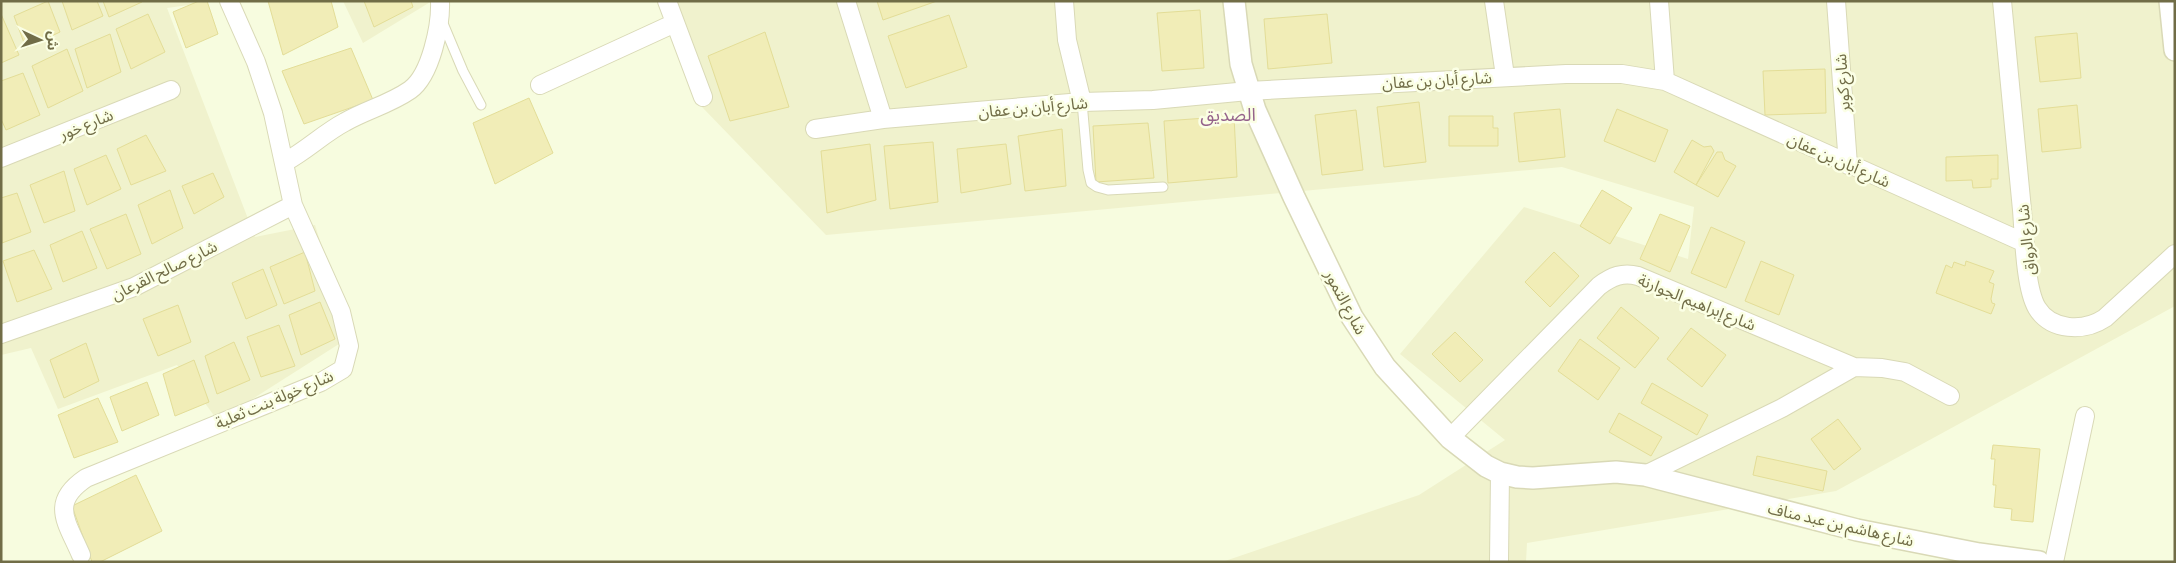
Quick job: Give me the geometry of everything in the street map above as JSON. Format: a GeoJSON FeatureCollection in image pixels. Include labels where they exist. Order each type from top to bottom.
{"type":"FeatureCollection","features":[{"type":"Feature","properties":{"kind":"street","name":"شارع خولة بنت ثعلبة"},"geometry":{"type":"LineString","coordinates":[[81,554],[64,516],[63,503],[72,487],[86,478],[321,382],[343,369],[350,346],[341,312],[294,205],[273,112],[256,62],[229,1]]}},
{"type":"Feature","properties":{"kind":"street"},"geometry":{"type":"LineString","coordinates":[[667,1],[703,97]]}},
{"type":"Feature","properties":{"kind":"street"},"geometry":{"type":"LineString","coordinates":[[846,1],[883,119]]}},
{"type":"Feature","properties":{"kind":"street"},"geometry":{"type":"LineString","coordinates":[[1064,1],[1067,40],[1082,102]]}},
{"type":"Feature","properties":{"kind":"street","name":"شارع التمور"},"geometry":{"type":"LineString","coordinates":[[1234,1],[1241,64],[1248,91],[1294,197],[1352,317],[1385,367],[1450,438],[1486,466],[1500,473]]}},
{"type":"Feature","properties":{"kind":"street"},"geometry":{"type":"LineString","coordinates":[[1494,1],[1505,76]]}},
{"type":"Feature","properties":{"kind":"street"},"geometry":{"type":"LineString","coordinates":[[1659,1],[1664,81]]}},
{"type":"Feature","properties":{"kind":"street","name":"شارع كوبر"},"geometry":{"type":"LineString","coordinates":[[1836,1],[1848,165]]}},
{"type":"Feature","properties":{"kind":"street","name":"شارع الرواق"},"geometry":{"type":"LineString","coordinates":[[2002,1],[2025,243],[2036,307],[2045,318],[2054,323],[2073,327],[2091,326],[2105,318],[2175,254]]}},
{"type":"Feature","properties":{"kind":"street"},"geometry":{"type":"LineString","coordinates":[[2170,1],[2175,48]]}},
{"type":"Feature","properties":{"kind":"street"},"geometry":{"type":"LineString","coordinates":[[285,162],[304,152],[344,122],[385,104],[411,89],[420,78],[432,53],[440,9]]}},
{"type":"Feature","properties":{"kind":"street"},"geometry":{"type":"LineString","coordinates":[[540,85],[675,23]]}},
{"type":"Feature","properties":{"kind":"street","name":"شارع أبان بن عفان"},"geometry":{"type":"LineString","coordinates":[[815,129],[883,119],[1082,102],[1153,100],[1248,91],[1505,76],[1622,74],[1664,81],[2025,243]]}},
{"type":"Feature","properties":{"kind":"street","name":"شارع خور"},"geometry":{"type":"LineString","coordinates":[[1,158],[171,90]]}},
{"type":"Feature","properties":{"kind":"street","name":"شارع صالح القرعان"},"geometry":{"type":"LineString","coordinates":[[1,334],[134,287],[294,205]]}},
{"type":"Feature","properties":{"kind":"street","name":"شارع إبراهيم الجوارنة"},"geometry":{"type":"LineString","coordinates":[[1450,438],[1600,286],[1619,274],[1638,276],[1854,367],[1882,368],[1905,372],[1950,396]]}},
{"type":"Feature","properties":{"kind":"street"},"geometry":{"type":"LineString","coordinates":[[1499,562],[1500,473],[1533,478],[1616,472],[1645,475],[1782,408],[1854,367]]}},
{"type":"Feature","properties":{"kind":"street"},"geometry":{"type":"LineString","coordinates":[[2054,562],[2084,416]]}},
{"type":"Feature","properties":{"kind":"street","name":"شارع هاشم بن عبد مناف"},"geometry":{"type":"LineString","coordinates":[[1645,475],[1973,558],[2039,562]]}},
{"type":"Feature","properties":{"kind":"lane"},"geometry":{"type":"LineString","coordinates":[[440,9],[463,71],[481,105]]}},
{"type":"Feature","properties":{"kind":"lane"},"geometry":{"type":"LineString","coordinates":[[1082,102],[1088,170],[1091,183],[1108,190],[1162,186]]}},
{"type":"Feature","properties":{"kind":"shaded area"},"geometry":{"type":"Polygon","coordinates":[[[1,1],[218,1],[167,8],[255,237],[315,225],[350,337],[218,421],[177,365],[58,409],[31,348],[1,355],[1,1]]]}},
{"type":"Feature","properties":{"kind":"shaded area"},"geometry":{"type":"Polygon","coordinates":[[[343,1],[432,1],[363,43],[343,1]]]}},
{"type":"Feature","properties":{"kind":"shaded area"},"geometry":{"type":"Polygon","coordinates":[[[669,1],[2175,1],[2175,306],[1836,491],[1527,543],[1526,562],[1222,562],[1419,495],[1505,440],[1400,354],[1524,207],[1688,259],[1694,207],[1562,167],[826,235],[702,107],[669,1]]]}},
{"type":"Feature","properties":{"kind":"building"},"geometry":{"type":"Polygon","coordinates":[[[48,1],[60,32],[26,48],[14,16],[48,1]]]}},
{"type":"Feature","properties":{"kind":"building"},"geometry":{"type":"Polygon","coordinates":[[[62,1],[97,1],[103,16],[72,30],[62,1]]]}},
{"type":"Feature","properties":{"kind":"building"},"geometry":{"type":"Polygon","coordinates":[[[103,1],[142,1],[142,2],[109,17],[103,1]]]}},
{"type":"Feature","properties":{"kind":"building"},"geometry":{"type":"Polygon","coordinates":[[[199,1],[207,1],[218,34],[186,48],[173,12],[199,1]]]}},
{"type":"Feature","properties":{"kind":"building"},"geometry":{"type":"Polygon","coordinates":[[[268,1],[331,1],[338,27],[283,55],[268,1]]]}},
{"type":"Feature","properties":{"kind":"building"},"geometry":{"type":"Polygon","coordinates":[[[364,1],[411,1],[413,7],[374,27],[364,1]]]}},
{"type":"Feature","properties":{"kind":"building"},"geometry":{"type":"Polygon","coordinates":[[[877,1],[937,1],[883,20],[877,1]]]}},
{"type":"Feature","properties":{"kind":"building"},"geometry":{"type":"Polygon","coordinates":[[[1200,10],[1204,68],[1162,71],[1157,13],[1200,10]]]}},
{"type":"Feature","properties":{"kind":"building"},"geometry":{"type":"Polygon","coordinates":[[[1,14],[19,55],[1,63],[1,14]]]}},
{"type":"Feature","properties":{"kind":"building"},"geometry":{"type":"Polygon","coordinates":[[[148,14],[165,52],[131,69],[116,29],[148,14]]]}},
{"type":"Feature","properties":{"kind":"building"},"geometry":{"type":"Polygon","coordinates":[[[1327,14],[1332,63],[1268,69],[1264,19],[1327,14]]]}},
{"type":"Feature","properties":{"kind":"building"},"geometry":{"type":"Polygon","coordinates":[[[949,15],[967,67],[906,88],[888,36],[949,15]]]}},
{"type":"Feature","properties":{"kind":"building"},"geometry":{"type":"Polygon","coordinates":[[[765,32],[789,107],[730,121],[708,56],[765,32]]]}},
{"type":"Feature","properties":{"kind":"building"},"geometry":{"type":"Polygon","coordinates":[[[2077,33],[2081,78],[2040,82],[2035,37],[2077,33]]]}},
{"type":"Feature","properties":{"kind":"building"},"geometry":{"type":"Polygon","coordinates":[[[110,34],[121,72],[87,88],[75,49],[110,34]]]}},
{"type":"Feature","properties":{"kind":"building"},"geometry":{"type":"Polygon","coordinates":[[[351,48],[373,100],[304,124],[282,71],[351,48]]]}},
{"type":"Feature","properties":{"kind":"building"},"geometry":{"type":"Polygon","coordinates":[[[67,49],[83,91],[48,108],[32,66],[67,49]]]}},
{"type":"Feature","properties":{"kind":"building"},"geometry":{"type":"Polygon","coordinates":[[[1825,69],[1826,113],[1765,115],[1763,71],[1825,69]]]}},
{"type":"Feature","properties":{"kind":"building"},"geometry":{"type":"Polygon","coordinates":[[[23,73],[40,115],[6,130],[1,119],[1,81],[23,73]]]}},
{"type":"Feature","properties":{"kind":"building"},"geometry":{"type":"Polygon","coordinates":[[[529,98],[553,153],[495,184],[473,123],[529,98]]]}},
{"type":"Feature","properties":{"kind":"building"},"geometry":{"type":"Polygon","coordinates":[[[1419,102],[1426,162],[1384,167],[1377,107],[1419,102]]]}},
{"type":"Feature","properties":{"kind":"building"},"geometry":{"type":"Polygon","coordinates":[[[2077,105],[2081,148],[2042,152],[2038,109],[2077,105]]]}},
{"type":"Feature","properties":{"kind":"building"},"geometry":{"type":"Polygon","coordinates":[[[1560,109],[1565,157],[1519,162],[1514,113],[1560,109]]]}},
{"type":"Feature","properties":{"kind":"building"},"geometry":{"type":"Polygon","coordinates":[[[1617,109],[1668,130],[1655,162],[1604,141],[1617,109]]]}},
{"type":"Feature","properties":{"kind":"building"},"geometry":{"type":"Polygon","coordinates":[[[1356,110],[1363,170],[1322,175],[1315,115],[1356,110]]]}},
{"type":"Feature","properties":{"kind":"building"},"geometry":{"type":"Polygon","coordinates":[[[1234,116],[1237,177],[1168,183],[1164,121],[1234,116]]]}},
{"type":"Feature","properties":{"kind":"building"},"geometry":{"type":"Polygon","coordinates":[[[1449,116],[1493,116],[1493,128],[1498,128],[1498,146],[1449,146],[1449,116]]]}},
{"type":"Feature","properties":{"kind":"building"},"geometry":{"type":"Polygon","coordinates":[[[1148,123],[1154,178],[1096,182],[1093,126],[1148,123]]]}},
{"type":"Feature","properties":{"kind":"building"},"geometry":{"type":"Polygon","coordinates":[[[1062,129],[1066,186],[1025,191],[1018,136],[1062,129]]]}},
{"type":"Feature","properties":{"kind":"building"},"geometry":{"type":"Polygon","coordinates":[[[146,135],[166,171],[131,185],[117,149],[146,135]]]}},
{"type":"Feature","properties":{"kind":"building"},"geometry":{"type":"Polygon","coordinates":[[[1692,140],[1704,147],[1711,146],[1714,151],[1696,185],[1674,172],[1692,140]]]}},
{"type":"Feature","properties":{"kind":"building"},"geometry":{"type":"Polygon","coordinates":[[[933,142],[938,202],[890,209],[884,146],[933,142]]]}},
{"type":"Feature","properties":{"kind":"building"},"geometry":{"type":"Polygon","coordinates":[[[870,144],[876,200],[827,213],[821,151],[870,144]]]}},
{"type":"Feature","properties":{"kind":"building"},"geometry":{"type":"Polygon","coordinates":[[[1006,144],[1011,184],[961,193],[957,149],[1006,144]]]}},
{"type":"Feature","properties":{"kind":"building"},"geometry":{"type":"Polygon","coordinates":[[[1717,152],[1722,152],[1725,160],[1736,166],[1718,197],[1696,185],[1717,152]]]}},
{"type":"Feature","properties":{"kind":"building"},"geometry":{"type":"Polygon","coordinates":[[[106,155],[121,189],[87,205],[74,169],[106,155]]]}},
{"type":"Feature","properties":{"kind":"building"},"geometry":{"type":"Polygon","coordinates":[[[1998,155],[1998,179],[1991,179],[1991,187],[1973,188],[1972,180],[1946,181],[1946,157],[1998,155]]]}},
{"type":"Feature","properties":{"kind":"building"},"geometry":{"type":"Polygon","coordinates":[[[64,171],[75,211],[44,223],[30,185],[64,171]]]}},
{"type":"Feature","properties":{"kind":"building"},"geometry":{"type":"Polygon","coordinates":[[[213,173],[224,197],[194,214],[182,186],[213,173]]]}},
{"type":"Feature","properties":{"kind":"building"},"geometry":{"type":"Polygon","coordinates":[[[170,190],[183,228],[152,244],[138,205],[170,190]]]}},
{"type":"Feature","properties":{"kind":"building"},"geometry":{"type":"Polygon","coordinates":[[[1602,190],[1632,208],[1610,244],[1580,226],[1602,190]]]}},
{"type":"Feature","properties":{"kind":"building"},"geometry":{"type":"Polygon","coordinates":[[[17,193],[31,232],[2,243],[1,198],[17,193]]]}},
{"type":"Feature","properties":{"kind":"building"},"geometry":{"type":"Polygon","coordinates":[[[126,214],[141,254],[107,269],[90,229],[126,214]]]}},
{"type":"Feature","properties":{"kind":"building"},"geometry":{"type":"Polygon","coordinates":[[[1660,214],[1690,226],[1670,272],[1640,259],[1660,214]]]}},
{"type":"Feature","properties":{"kind":"building"},"geometry":{"type":"Polygon","coordinates":[[[1711,227],[1745,242],[1726,288],[1691,273],[1711,227]]]}},
{"type":"Feature","properties":{"kind":"building"},"geometry":{"type":"Polygon","coordinates":[[[82,231],[97,268],[63,282],[50,245],[82,231]]]}},
{"type":"Feature","properties":{"kind":"building"},"geometry":{"type":"Polygon","coordinates":[[[34,250],[52,289],[17,302],[3,261],[34,250]]]}},
{"type":"Feature","properties":{"kind":"building"},"geometry":{"type":"Polygon","coordinates":[[[305,252],[315,291],[284,304],[270,267],[305,252]]]}},
{"type":"Feature","properties":{"kind":"building"},"geometry":{"type":"Polygon","coordinates":[[[1554,252],[1579,276],[1550,307],[1525,282],[1554,252]]]}},
{"type":"Feature","properties":{"kind":"building"},"geometry":{"type":"Polygon","coordinates":[[[1761,261],[1794,275],[1779,315],[1745,301],[1761,261]]]}},
{"type":"Feature","properties":{"kind":"building"},"geometry":{"type":"Polygon","coordinates":[[[1966,261],[1994,271],[1989,282],[1994,284],[1991,299],[1992,303],[1995,304],[1991,314],[1936,293],[1946,265],[1952,268],[1954,262],[1965,266],[1966,261]]]}},
{"type":"Feature","properties":{"kind":"building"},"geometry":{"type":"Polygon","coordinates":[[[263,269],[277,305],[246,319],[232,283],[263,269]]]}},
{"type":"Feature","properties":{"kind":"building"},"geometry":{"type":"Polygon","coordinates":[[[320,302],[335,339],[301,355],[289,315],[320,302]]]}},
{"type":"Feature","properties":{"kind":"building"},"geometry":{"type":"Polygon","coordinates":[[[178,305],[191,342],[158,356],[143,319],[178,305]]]}},
{"type":"Feature","properties":{"kind":"building"},"geometry":{"type":"Polygon","coordinates":[[[1621,307],[1659,338],[1635,368],[1597,338],[1621,307]]]}},
{"type":"Feature","properties":{"kind":"building"},"geometry":{"type":"Polygon","coordinates":[[[279,325],[295,366],[261,377],[247,337],[279,325]]]}},
{"type":"Feature","properties":{"kind":"building"},"geometry":{"type":"Polygon","coordinates":[[[1691,328],[1726,355],[1702,387],[1667,359],[1691,328]]]}},
{"type":"Feature","properties":{"kind":"building"},"geometry":{"type":"Polygon","coordinates":[[[1455,332],[1483,360],[1460,382],[1432,354],[1455,332]]]}},
{"type":"Feature","properties":{"kind":"building"},"geometry":{"type":"Polygon","coordinates":[[[1580,339],[1620,368],[1598,400],[1558,371],[1580,339]]]}},
{"type":"Feature","properties":{"kind":"building"},"geometry":{"type":"Polygon","coordinates":[[[234,342],[250,380],[217,394],[205,356],[234,342]]]}},
{"type":"Feature","properties":{"kind":"building"},"geometry":{"type":"Polygon","coordinates":[[[86,343],[99,381],[64,398],[50,360],[86,343]]]}},
{"type":"Feature","properties":{"kind":"building"},"geometry":{"type":"Polygon","coordinates":[[[194,360],[209,402],[175,416],[163,374],[194,360]]]}},
{"type":"Feature","properties":{"kind":"building"},"geometry":{"type":"Polygon","coordinates":[[[147,382],[159,415],[122,431],[110,397],[147,382]]]}},
{"type":"Feature","properties":{"kind":"building"},"geometry":{"type":"Polygon","coordinates":[[[1652,383],[1708,415],[1697,435],[1641,403],[1652,383]]]}},
{"type":"Feature","properties":{"kind":"building"},"geometry":{"type":"Polygon","coordinates":[[[98,398],[118,442],[74,458],[58,415],[98,398]]]}},
{"type":"Feature","properties":{"kind":"building"},"geometry":{"type":"Polygon","coordinates":[[[1619,413],[1662,437],[1651,456],[1609,432],[1619,413]]]}},
{"type":"Feature","properties":{"kind":"building"},"geometry":{"type":"Polygon","coordinates":[[[1838,419],[1861,449],[1834,470],[1811,439],[1838,419]]]}},
{"type":"Feature","properties":{"kind":"building"},"geometry":{"type":"Polygon","coordinates":[[[1993,445],[2040,449],[2033,522],[2011,520],[2012,509],[1994,507],[1996,485],[1993,485],[1995,459],[1991,459],[1993,445]]]}},
{"type":"Feature","properties":{"kind":"building"},"geometry":{"type":"Polygon","coordinates":[[[1757,456],[1827,471],[1823,491],[1753,475],[1757,456]]]}},
{"type":"Feature","properties":{"kind":"building"},"geometry":{"type":"Polygon","coordinates":[[[136,475],[162,531],[100,562],[92,562],[72,506],[136,475]]]}},
{"type":"Feature","properties":{"kind":"district","name":"الصديق"},"geometry":{"type":"Point","coordinates":[1228,115]}}]}
